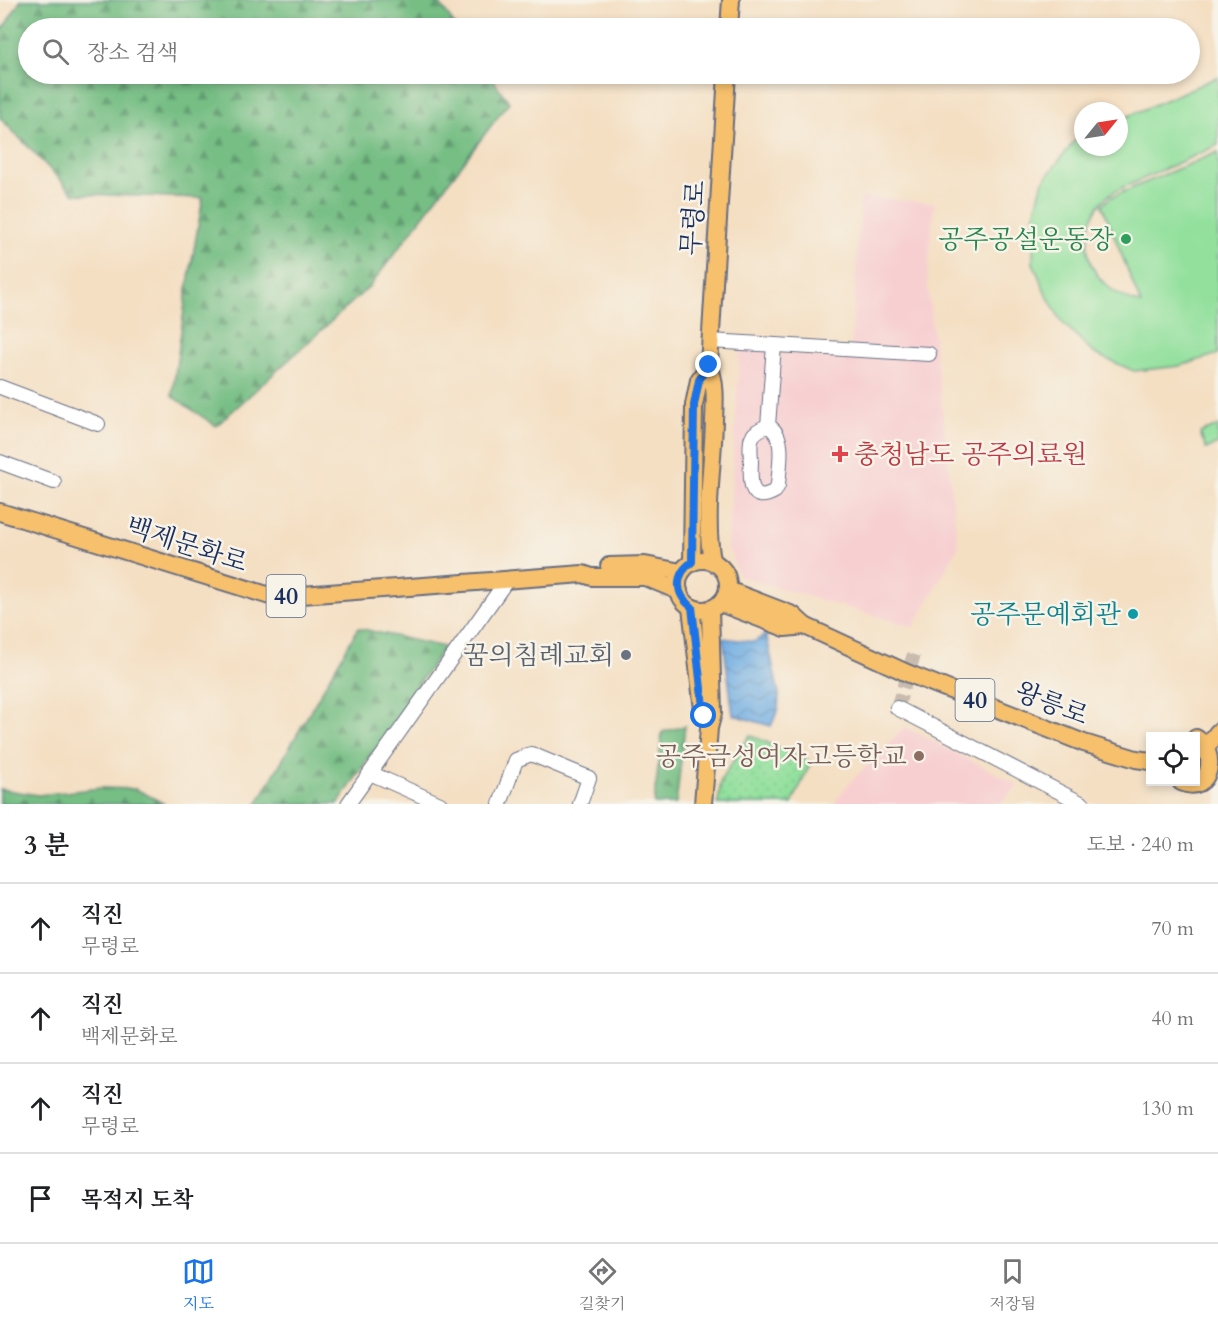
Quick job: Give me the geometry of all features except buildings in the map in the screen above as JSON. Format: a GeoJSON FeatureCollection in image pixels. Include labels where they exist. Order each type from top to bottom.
{"type":"FeatureCollection","features":[{"type":"Feature","properties":{"kind":"main road"},"geometry":{"type":"LineString","coordinates":[[730,18],[731,0]]}},
{"type":"Feature","properties":{"kind":"main road","name":"무령로"},"geometry":{"type":"LineString","coordinates":[[712,561],[708,536],[714,447],[715,380],[709,365],[726,84]]}},
{"type":"Feature","properties":{"kind":"main road","name":"무령로"},"geometry":{"type":"LineString","coordinates":[[687,567],[694,405],[699,380],[709,365]]}},
{"type":"Feature","properties":{"kind":"main road","name":"백제문화로"},"geometry":{"type":"LineString","coordinates":[[0,512],[270,596],[584,574],[592,577],[645,577],[679,591],[686,603],[692,607]]}},
{"type":"Feature","properties":{"kind":"main road","name":"백제문화로"},"geometry":{"type":"LineString","coordinates":[[584,574],[592,566],[687,567],[699,560],[712,561]]}},
{"type":"Feature","properties":{"kind":"main road"},"geometry":{"type":"LineString","coordinates":[[703,804],[709,728],[713,713],[719,600],[726,575],[723,569],[712,561]]}},
{"type":"Feature","properties":{"kind":"main road"},"geometry":{"type":"LineString","coordinates":[[679,591],[679,578],[687,567]]}},
{"type":"Feature","properties":{"kind":"main road","name":"40"},"geometry":{"type":"LineString","coordinates":[[692,607],[698,609],[719,600]]}},
{"type":"Feature","properties":{"kind":"main road","name":"왕릉로"},"geometry":{"type":"LineString","coordinates":[[719,600],[793,615],[805,626],[907,673],[1084,743],[1146,760]]}},
{"type":"Feature","properties":{"kind":"main road"},"geometry":{"type":"LineString","coordinates":[[692,607],[702,702],[709,728]]}},
{"type":"Feature","properties":{"kind":"main road"},"geometry":{"type":"LineString","coordinates":[[1207,739],[1213,751],[1215,766],[1213,783]]}},
{"type":"Feature","properties":{"kind":"street"},"geometry":{"type":"LineString","coordinates":[[710,341],[929,354]]}},
{"type":"Feature","properties":{"kind":"street"},"geometry":{"type":"LineString","coordinates":[[768,426],[774,345]]}},
{"type":"Feature","properties":{"kind":"street"},"geometry":{"type":"LineString","coordinates":[[0,387],[98,424]]}},
{"type":"Feature","properties":{"kind":"street"},"geometry":{"type":"LineString","coordinates":[[768,426],[775,429],[780,439],[778,485],[775,491],[763,496],[756,494],[751,487],[751,439],[760,429],[768,426]]}},
{"type":"Feature","properties":{"kind":"street"},"geometry":{"type":"LineString","coordinates":[[0,462],[54,482]]}},
{"type":"Feature","properties":{"kind":"street"},"geometry":{"type":"LineString","coordinates":[[348,804],[507,580]]}},
{"type":"Feature","properties":{"kind":"street"},"geometry":{"type":"LineString","coordinates":[[897,708],[1083,804]]}},
{"type":"Feature","properties":{"kind":"street"},"geometry":{"type":"LineString","coordinates":[[500,804],[516,760],[531,754],[589,778],[580,804]]}},
{"type":"Feature","properties":{"kind":"street"},"geometry":{"type":"LineString","coordinates":[[370,773],[440,804]]}},
{"type":"Feature","properties":{"kind":"shaded area","name":"충청남도 공주의료원"},"geometry":{"type":"Polygon","coordinates":[[[861,197],[934,203],[927,281],[958,547],[913,627],[739,576],[728,547],[740,348],[850,360],[861,197]]]}},
{"type":"Feature","properties":{"kind":"shaded area","name":"공주금성여자고등학교"},"geometry":{"type":"Polygon","coordinates":[[[905,727],[1018,785],[1000,804],[834,804],[846,787],[905,727]]]}},
{"type":"Feature","properties":{"kind":"green space"},"geometry":{"type":"Polygon","coordinates":[[[21,0],[437,0],[450,18],[18,18],[18,84],[496,84],[509,102],[371,285],[216,426],[172,396],[203,198],[74,194],[0,118],[0,33],[21,0]]]}},
{"type":"Feature","properties":{"kind":"green space","name":"공주공설운동장"},"geometry":{"type":"Polygon","coordinates":[[[1218,77],[1218,145],[1112,193],[1093,215],[1088,232],[1089,257],[1096,274],[1116,293],[1141,304],[1102,205],[1111,197],[1218,152],[1218,354],[1180,366],[1134,371],[1095,354],[1062,322],[1046,294],[1033,263],[1034,215],[1043,181],[1074,142],[1074,156],[1128,156],[1128,116],[1218,77]]]}},
{"type":"Feature","properties":{"kind":"green space"},"geometry":{"type":"Polygon","coordinates":[[[1218,426],[1218,444],[1206,449],[1200,433],[1218,426]]]}},
{"type":"Feature","properties":{"kind":"green space"},"geometry":{"type":"Polygon","coordinates":[[[358,628],[444,647],[338,804],[257,804],[358,628]]]}},
{"type":"Feature","properties":{"kind":"green space"},"geometry":{"type":"Polygon","coordinates":[[[685,726],[676,804],[654,804],[662,732],[685,726]]]}},
{"type":"Feature","properties":{"kind":"green space"},"geometry":{"type":"Polygon","coordinates":[[[750,735],[811,762],[792,804],[718,804],[721,780],[750,735]]]}},
{"type":"Feature","properties":{"kind":"green space"},"geometry":{"type":"Polygon","coordinates":[[[101,788],[136,789],[165,804],[0,804],[0,789],[38,795],[101,788]]]}},
{"type":"Feature","properties":{"kind":"water"},"geometry":{"type":"Polygon","coordinates":[[[766,634],[779,694],[778,710],[771,726],[733,715],[723,638],[754,642],[766,634]]]}},
{"type":"Feature","properties":{"kind":"tunnel"},"geometry":{"type":"LineString","coordinates":[[897,708],[916,648]]}},
{"type":"Feature","properties":{"kind":"place","name":"공주공설운동장"},"geometry":{"type":"Point","coordinates":[1126,239]}},
{"type":"Feature","properties":{"kind":"place","name":"충청남도 공주의료원"},"geometry":{"type":"Point","coordinates":[840,454]}},
{"type":"Feature","properties":{"kind":"place","name":"공주문예회관"},"geometry":{"type":"Point","coordinates":[1133,614]}},
{"type":"Feature","properties":{"kind":"place","name":"꿈의침례교회"},"geometry":{"type":"Point","coordinates":[626,655]}},
{"type":"Feature","properties":{"kind":"place","name":"공주금성여자고등학교"},"geometry":{"type":"Point","coordinates":[919,756]}},
{"type":"Feature","properties":{"kind":"route"},"geometry":{"type":"LineString","coordinates":[[704,716],[692,607],[681,597],[678,584],[681,572],[692,562],[694,405],[699,380],[709,365]]}}]}
